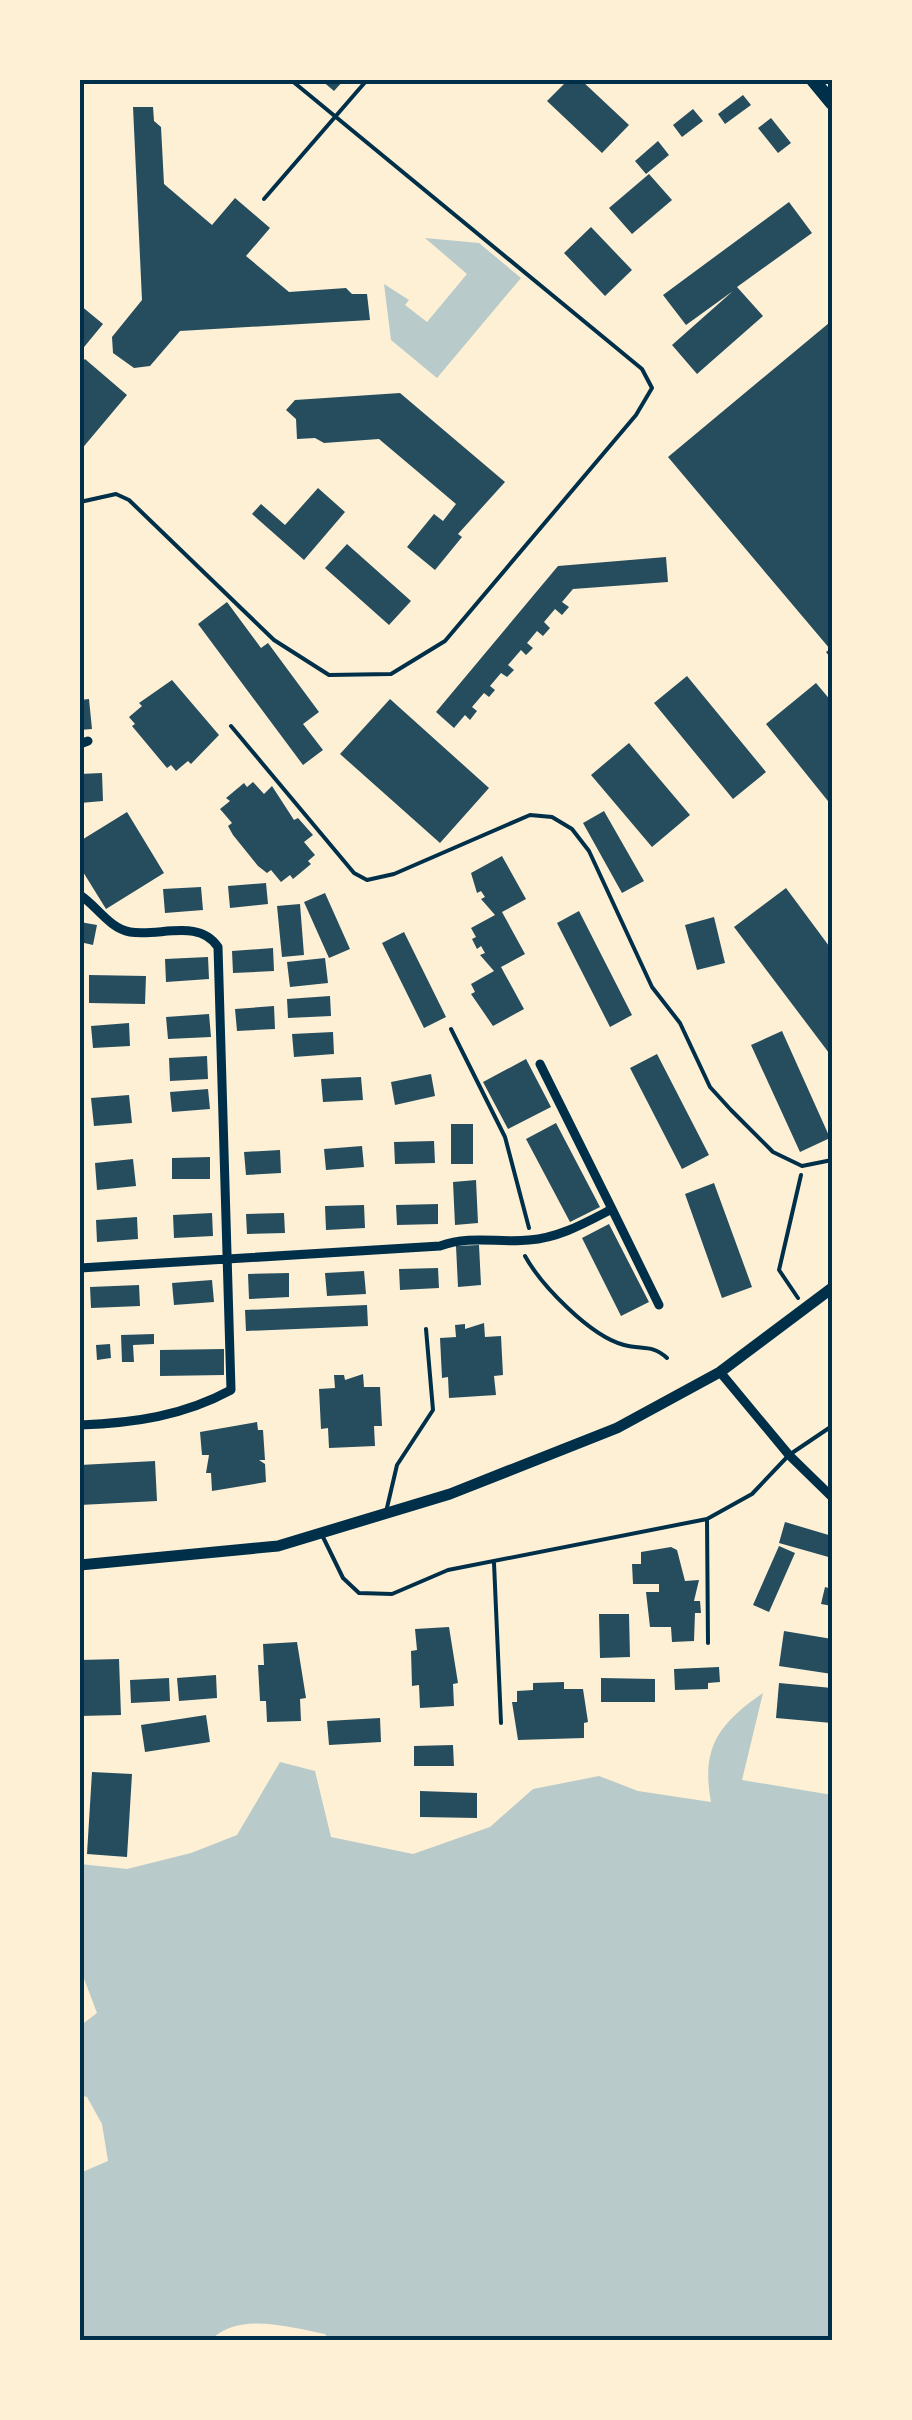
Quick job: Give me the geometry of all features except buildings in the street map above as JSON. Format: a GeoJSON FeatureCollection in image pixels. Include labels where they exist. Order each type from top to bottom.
{"type":"FeatureCollection","features":[{"type":"Feature","properties":{"kind":"main road"},"geometry":{"type":"LineString","coordinates":[[813,80],[832,102]]}},
{"type":"Feature","properties":{"kind":"main road"},"geometry":{"type":"LineString","coordinates":[[80,1565],[278,1546],[385,1517],[618,1428],[720,1372],[832,1288]]}},
{"type":"Feature","properties":{"kind":"street"},"geometry":{"type":"LineString","coordinates":[[80,895],[128,932],[198,931],[212,938],[218,947],[231,1390],[202,1406],[136,1423],[80,1425]]}},
{"type":"Feature","properties":{"kind":"street"},"geometry":{"type":"LineString","coordinates":[[540,1064],[658,1305]]}},
{"type":"Feature","properties":{"kind":"street"},"geometry":{"type":"LineString","coordinates":[[80,1268],[440,1246],[488,1238],[528,1240],[566,1232],[612,1210]]}},
{"type":"Feature","properties":{"kind":"street"},"geometry":{"type":"LineString","coordinates":[[720,1372],[789,1455],[832,1497]]}},
{"type":"Feature","properties":{"kind":"lane"},"geometry":{"type":"LineString","coordinates":[[80,502],[116,494],[129,500],[274,640],[329,675],[391,674],[445,642],[636,415],[652,388],[642,369],[291,80]]}},
{"type":"Feature","properties":{"kind":"lane"},"geometry":{"type":"LineString","coordinates":[[264,199],[367,80]]}},
{"type":"Feature","properties":{"kind":"lane"},"geometry":{"type":"LineString","coordinates":[[230,726],[354,873],[368,880],[394,874],[530,815],[552,817],[572,829],[589,851],[652,986],[680,1023],[710,1086],[773,1152],[802,1166],[832,1160]]}},
{"type":"Feature","properties":{"kind":"lane"},"geometry":{"type":"LineString","coordinates":[[385,1517],[398,1465],[432,1410],[426,1329]]}},
{"type":"Feature","properties":{"kind":"lane"},"geometry":{"type":"LineString","coordinates":[[322,1535],[343,1578],[359,1593],[392,1594],[448,1570],[649,1528],[708,1520],[752,1494],[789,1455],[832,1426]]}},
{"type":"Feature","properties":{"kind":"lane"},"geometry":{"type":"LineString","coordinates":[[708,1520],[708,1643]]}},
{"type":"Feature","properties":{"kind":"lane"},"geometry":{"type":"LineString","coordinates":[[494,1563],[501,1722]]}},
{"type":"Feature","properties":{"kind":"path"},"geometry":{"type":"LineString","coordinates":[[451,1029],[506,1137],[530,1221],[523,1252],[536,1275],[604,1337],[625,1346],[656,1348],[667,1358]]}},
{"type":"Feature","properties":{"kind":"path"},"geometry":{"type":"LineString","coordinates":[[802,1166],[779,1270],[792,1293],[808,1307]]}},
{"type":"Feature","properties":{"kind":"shaded area"},"geometry":{"type":"Polygon","coordinates":[[[425,238],[479,243],[521,278],[437,378],[391,340],[384,284],[409,300],[405,305],[427,322],[467,274],[425,238]]]}},
{"type":"Feature","properties":{"kind":"shaded area"},"geometry":{"type":"Polygon","coordinates":[[[763,1693],[742,1780],[832,1795],[832,2340],[329,2340],[325,2334],[250,2324],[223,2331],[211,2340],[80,2340],[80,2173],[108,2161],[102,2124],[87,2097],[80,2095],[80,2026],[97,2013],[80,1968],[84,1893],[80,1891],[80,1864],[127,1869],[191,1853],[237,1835],[280,1762],[315,1771],[331,1837],[413,1854],[490,1827],[533,1789],[599,1776],[638,1791],[711,1802],[709,1767],[716,1739],[734,1716],[763,1693]]]}}]}
